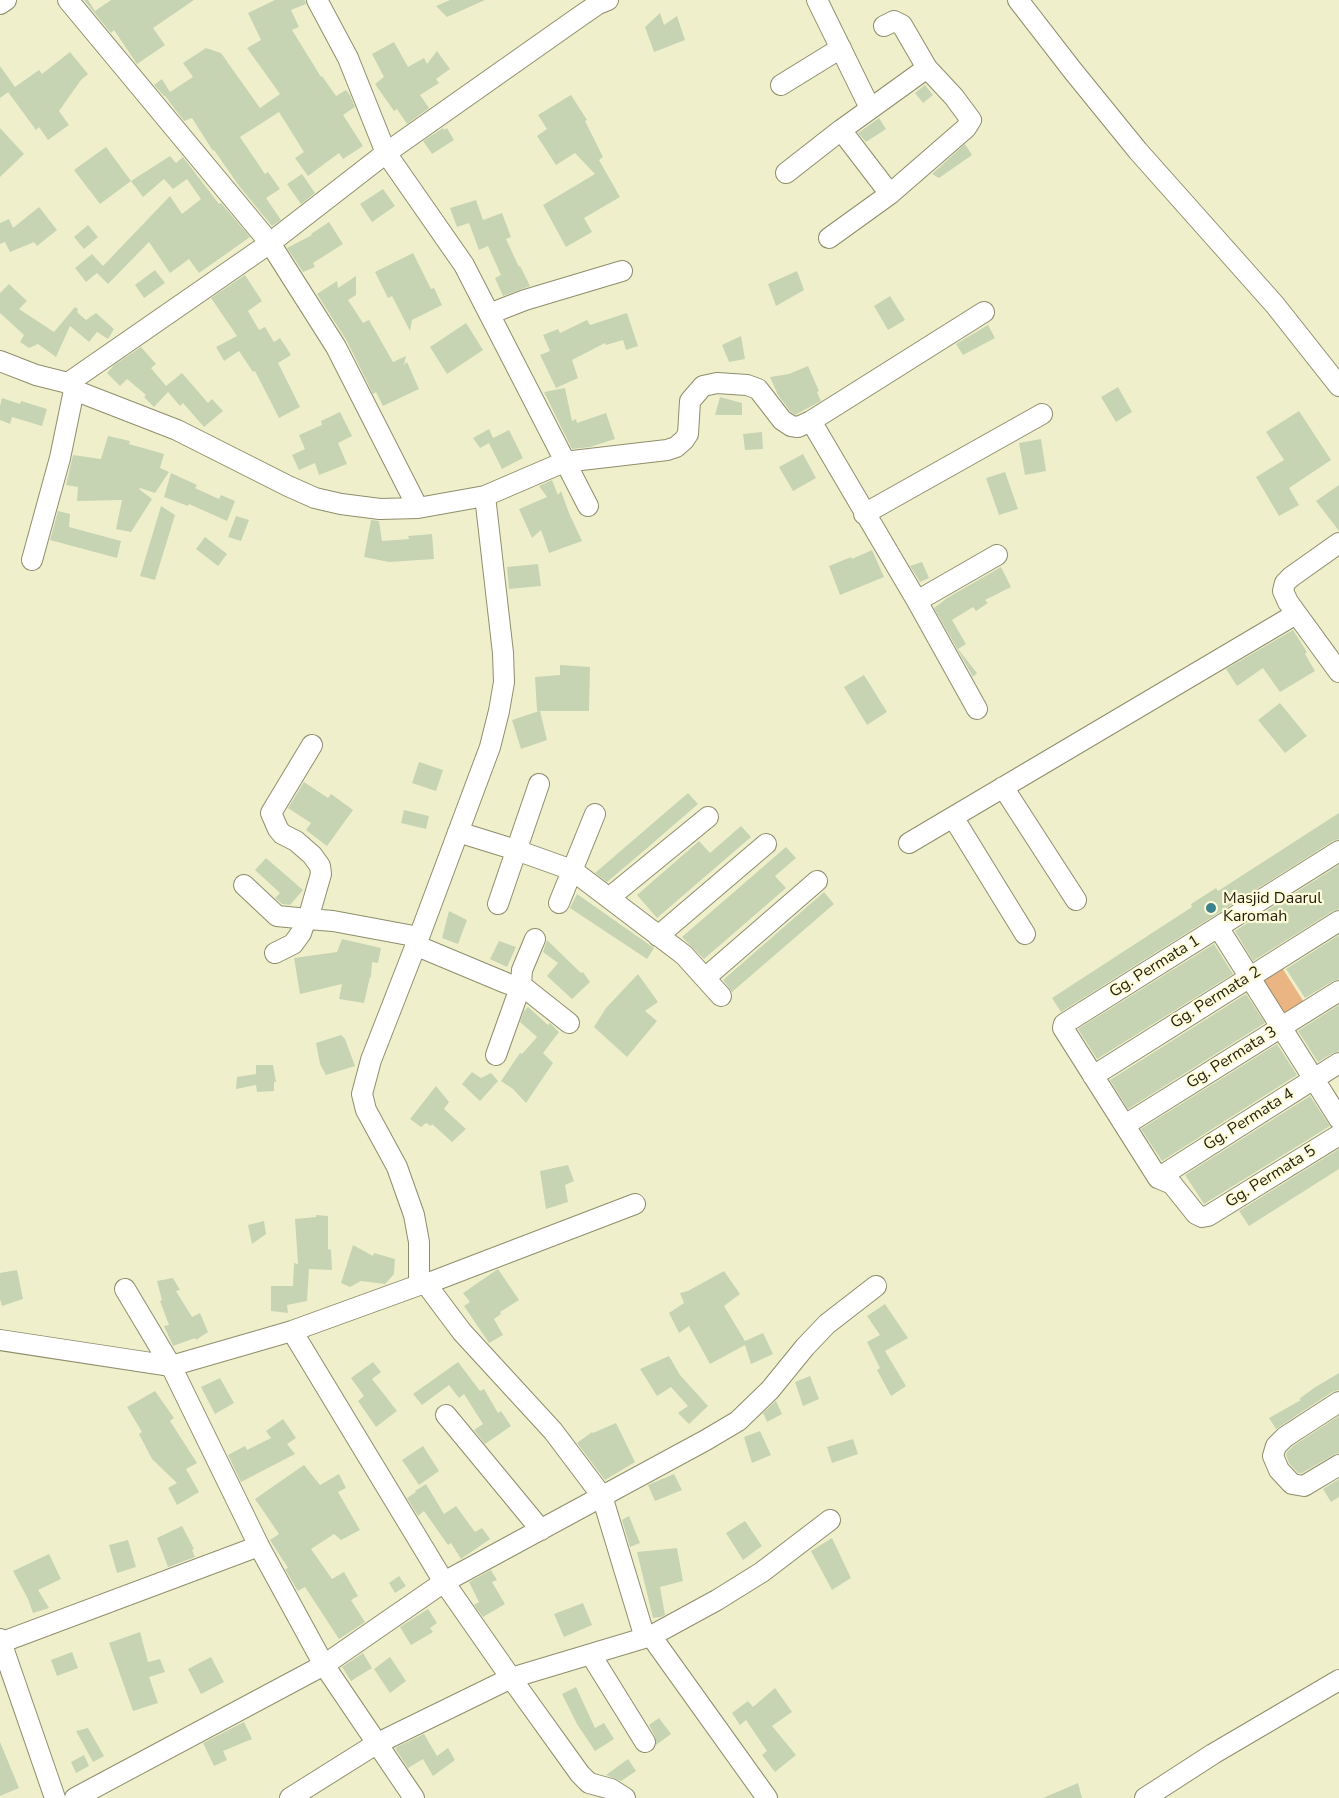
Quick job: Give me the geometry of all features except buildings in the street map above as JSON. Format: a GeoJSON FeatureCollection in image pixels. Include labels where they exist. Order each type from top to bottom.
{"type":"FeatureCollection","features":[{"type":"Feature","properties":{"kind":"street"},"geometry":{"type":"LineString","coordinates":[[0,4],[6,0]]}},
{"type":"Feature","properties":{"kind":"street"},"geometry":{"type":"LineString","coordinates":[[68,0],[270,243],[336,347],[418,508]]}},
{"type":"Feature","properties":{"kind":"street"},"geometry":{"type":"LineString","coordinates":[[316,0],[348,58],[386,153],[465,265],[588,506]]}},
{"type":"Feature","properties":{"kind":"street"},"geometry":{"type":"LineString","coordinates":[[32,560],[60,458],[71,387],[270,243],[386,153],[579,17],[608,0]]}},
{"type":"Feature","properties":{"kind":"street"},"geometry":{"type":"LineString","coordinates":[[817,0],[870,108]]}},
{"type":"Feature","properties":{"kind":"street"},"geometry":{"type":"LineString","coordinates":[[1018,0],[1138,151],[1275,305],[1339,386]]}},
{"type":"Feature","properties":{"kind":"street"},"geometry":{"type":"LineString","coordinates":[[829,238],[890,194],[966,128],[971,120],[954,97],[927,68],[902,25],[894,21],[884,26]]}},
{"type":"Feature","properties":{"kind":"street"},"geometry":{"type":"LineString","coordinates":[[781,85],[841,48]]}},
{"type":"Feature","properties":{"kind":"street"},"geometry":{"type":"LineString","coordinates":[[786,173],[870,108],[927,68]]}},
{"type":"Feature","properties":{"kind":"street"},"geometry":{"type":"LineString","coordinates":[[841,130],[890,194]]}},
{"type":"Feature","properties":{"kind":"street"},"geometry":{"type":"LineString","coordinates":[[489,314],[525,300],[622,271]]}},
{"type":"Feature","properties":{"kind":"street"},"geometry":{"type":"LineString","coordinates":[[0,361],[177,430],[315,498],[380,509],[418,508],[484,496],[564,462],[676,447],[688,434],[690,401],[703,386],[717,383],[747,384],[758,389],[782,420],[791,426],[798,427],[811,422],[984,312]]}},
{"type":"Feature","properties":{"kind":"street"},"geometry":{"type":"LineString","coordinates":[[864,514],[1041,414]]}},
{"type":"Feature","properties":{"kind":"street"},"geometry":{"type":"LineString","coordinates":[[811,422],[917,601],[977,709]]}},
{"type":"Feature","properties":{"kind":"street"},"geometry":{"type":"LineString","coordinates":[[484,496],[499,611],[504,682],[490,747],[371,1060],[362,1094],[366,1110],[397,1167],[414,1215],[423,1285],[462,1332],[553,1431],[602,1496],[648,1637],[767,1798]]}},
{"type":"Feature","properties":{"kind":"street"},"geometry":{"type":"LineString","coordinates":[[1339,543],[1285,583],[1283,591],[1296,614],[1339,672]]}},
{"type":"Feature","properties":{"kind":"street"},"geometry":{"type":"LineString","coordinates":[[917,601],[997,555]]}},
{"type":"Feature","properties":{"kind":"street"},"geometry":{"type":"LineString","coordinates":[[909,843],[1296,614]]}},
{"type":"Feature","properties":{"kind":"street"},"geometry":{"type":"LineString","coordinates":[[276,953],[293,944],[301,933],[321,874],[320,866],[312,855],[296,841],[282,834],[272,813],[312,745]]}},
{"type":"Feature","properties":{"kind":"street"},"geometry":{"type":"LineString","coordinates":[[498,904],[539,784]]}},
{"type":"Feature","properties":{"kind":"street"},"geometry":{"type":"LineString","coordinates":[[1003,788],[1076,900]]}},
{"type":"Feature","properties":{"kind":"street"},"geometry":{"type":"LineString","coordinates":[[559,903],[595,814]]}},
{"type":"Feature","properties":{"kind":"street"},"geometry":{"type":"LineString","coordinates":[[610,897],[708,817]]}},
{"type":"Feature","properties":{"kind":"street"},"geometry":{"type":"LineString","coordinates":[[953,817],[1025,934]]}},
{"type":"Feature","properties":{"kind":"street"},"geometry":{"type":"LineString","coordinates":[[458,832],[572,870],[684,955],[721,996]]}},
{"type":"Feature","properties":{"kind":"street"},"geometry":{"type":"LineString","coordinates":[[658,936],[766,844]]}},
{"type":"Feature","properties":{"kind":"street","name":"Gg. Permata 1"},"geometry":{"type":"LineString","coordinates":[[1093,1076],[1063,1026],[1339,851]]}},
{"type":"Feature","properties":{"kind":"street"},"geometry":{"type":"LineString","coordinates":[[705,978],[817,881]]}},
{"type":"Feature","properties":{"kind":"street"},"geometry":{"type":"LineString","coordinates":[[244,885],[276,916],[333,921],[417,941],[506,984],[521,985],[569,1023]]}},
{"type":"Feature","properties":{"kind":"street","name":"Gg. Permata 2"},"geometry":{"type":"LineString","coordinates":[[1093,1076],[1339,921]]}},
{"type":"Feature","properties":{"kind":"street"},"geometry":{"type":"LineString","coordinates":[[1218,927],[1339,1119]]}},
{"type":"Feature","properties":{"kind":"street"},"geometry":{"type":"LineString","coordinates":[[496,1055],[521,985],[522,970],[535,939]]}},
{"type":"Feature","properties":{"kind":"street","name":"Gg. Permata 3"},"geometry":{"type":"LineString","coordinates":[[1125,1125],[1339,991]]}},
{"type":"Feature","properties":{"kind":"street","name":"Gg. Permata 4"},"geometry":{"type":"LineString","coordinates":[[1158,1178],[1339,1063]]}},
{"type":"Feature","properties":{"kind":"street"},"geometry":{"type":"LineString","coordinates":[[1093,1076],[1158,1178]]}},
{"type":"Feature","properties":{"kind":"street","name":"Gg. Permata 5"},"geometry":{"type":"LineString","coordinates":[[1158,1178],[1172,1184],[1196,1214],[1208,1216],[1339,1135]]}},
{"type":"Feature","properties":{"kind":"street"},"geometry":{"type":"LineString","coordinates":[[0,1340],[171,1366],[292,1331],[423,1285],[635,1204]]}},
{"type":"Feature","properties":{"kind":"street"},"geometry":{"type":"LineString","coordinates":[[75,1798],[324,1665],[444,1582],[738,1421],[770,1390],[827,1324],[876,1286]]}},
{"type":"Feature","properties":{"kind":"street"},"geometry":{"type":"LineString","coordinates":[[125,1289],[171,1366],[259,1546],[324,1665],[414,1798]]}},
{"type":"Feature","properties":{"kind":"street"},"geometry":{"type":"LineString","coordinates":[[292,1331],[444,1582],[511,1678],[589,1783],[611,1789],[625,1798]]}},
{"type":"Feature","properties":{"kind":"street"},"geometry":{"type":"LineString","coordinates":[[1339,1402],[1285,1437],[1275,1446],[1273,1456],[1279,1470],[1292,1484],[1304,1486],[1339,1465]]}},
{"type":"Feature","properties":{"kind":"street"},"geometry":{"type":"LineString","coordinates":[[446,1415],[542,1530]]}},
{"type":"Feature","properties":{"kind":"street"},"geometry":{"type":"LineString","coordinates":[[290,1798],[376,1744],[511,1678],[648,1637],[717,1600],[762,1572],[830,1520]]}},
{"type":"Feature","properties":{"kind":"street"},"geometry":{"type":"LineString","coordinates":[[55,1798],[0,1642],[259,1546]]}},
{"type":"Feature","properties":{"kind":"street"},"geometry":{"type":"LineString","coordinates":[[591,1655],[645,1742]]}},
{"type":"Feature","properties":{"kind":"street"},"geometry":{"type":"LineString","coordinates":[[1145,1798],[1213,1754],[1339,1680]]}},
{"type":"Feature","properties":{"kind":"shaded area"},"geometry":{"type":"Polygon","coordinates":[[[1281,966],[1307,1007],[1286,1021],[1259,980],[1281,966]]]}},
{"type":"Feature","properties":{"kind":"place","name":"Masjid Daarul Karomah"},"geometry":{"type":"Point","coordinates":[1211,908]}}]}
